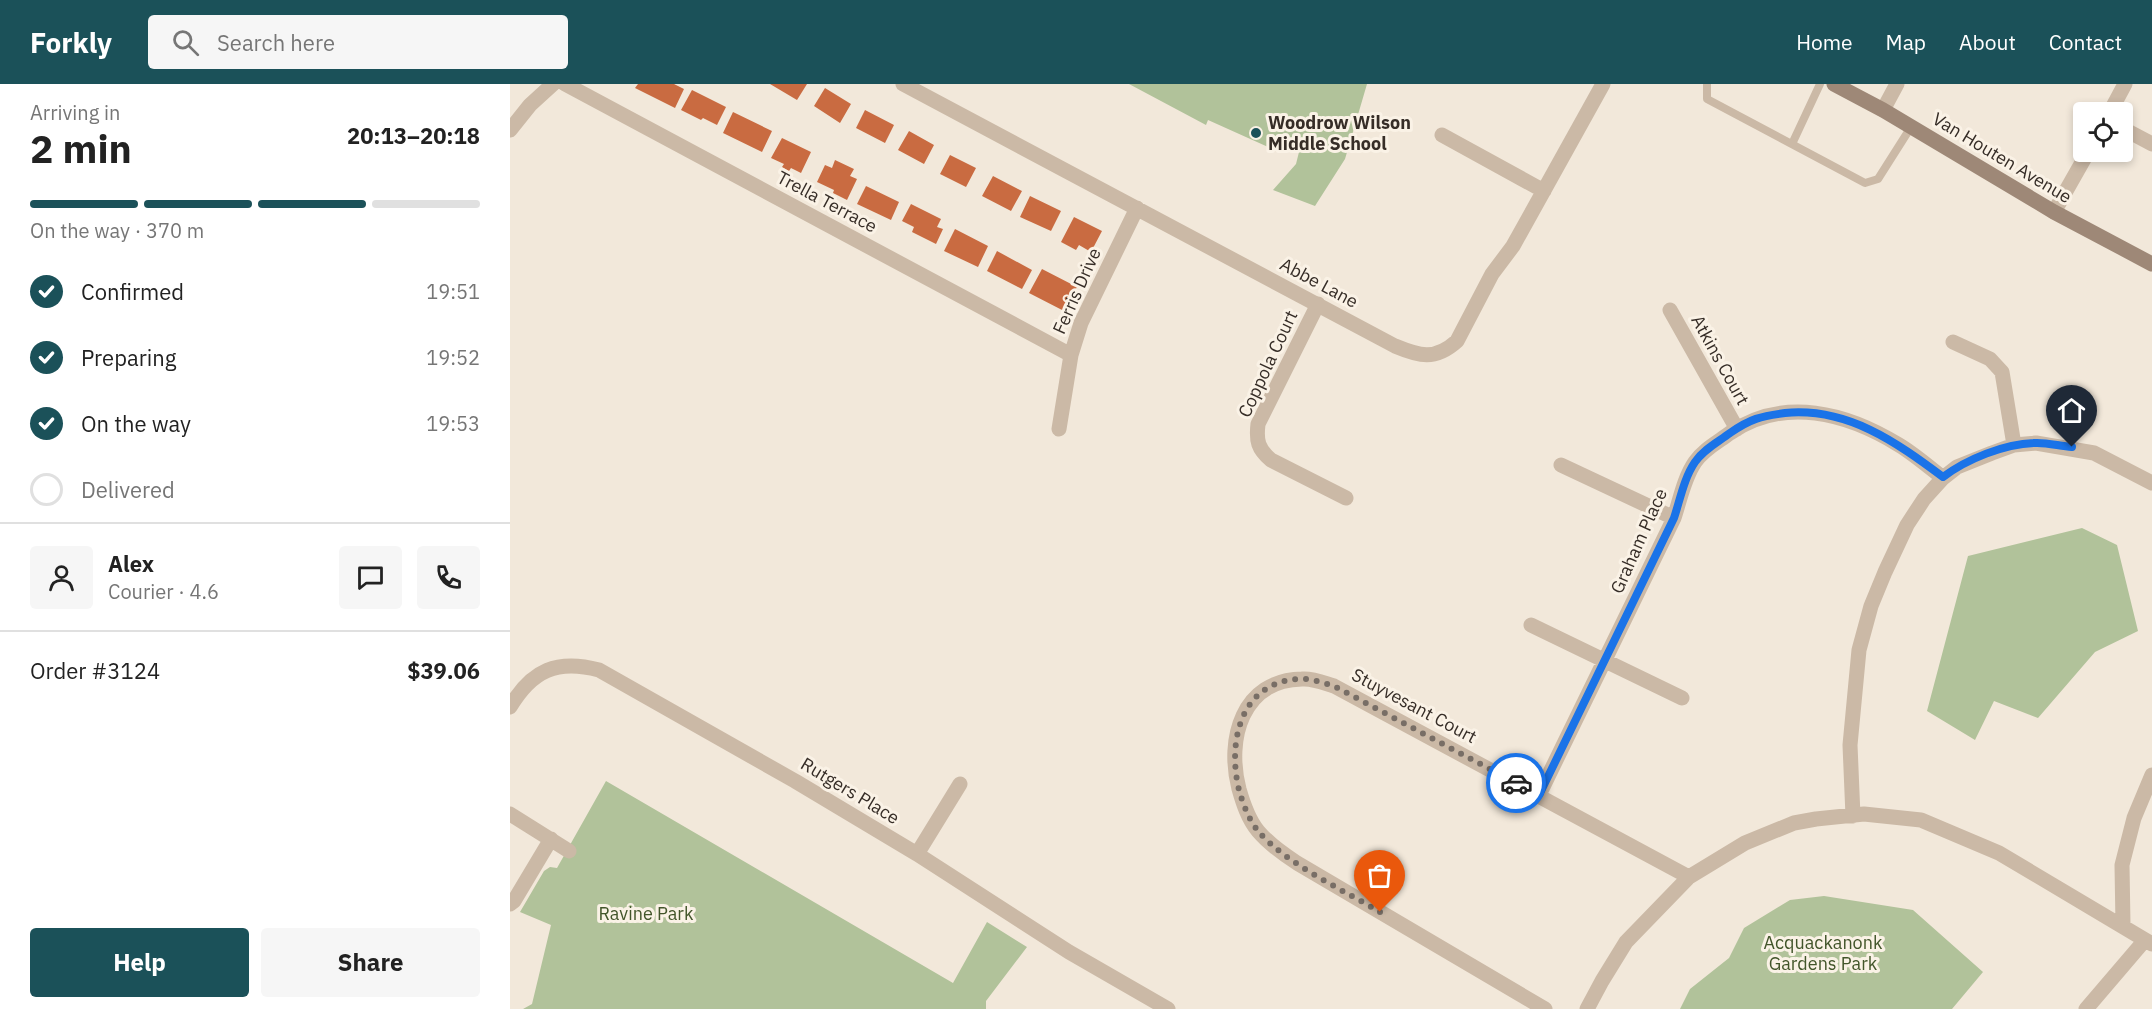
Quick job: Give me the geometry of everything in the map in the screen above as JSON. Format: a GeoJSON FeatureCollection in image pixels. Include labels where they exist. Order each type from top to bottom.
{"type":"FeatureCollection","features":[{"type":"Feature","properties":{"kind":"main road","name":"Van Houten Avenue"},"geometry":{"type":"LineString","coordinates":[[1834,84],[1883,110],[2054,212],[2152,264]]}},
{"type":"Feature","properties":{"kind":"street"},"geometry":{"type":"LineString","coordinates":[[510,130],[530,105],[553,84]]}},
{"type":"Feature","properties":{"kind":"street","name":"Trella Terrace"},"geometry":{"type":"LineString","coordinates":[[565,84],[1071,355]]}},
{"type":"Feature","properties":{"kind":"street","name":"Abbe Lane"},"geometry":{"type":"LineString","coordinates":[[903,84],[1395,346],[1419,356],[1435,354],[1449,348],[1457,341],[1492,274],[1513,246],[1603,84]]}},
{"type":"Feature","properties":{"kind":"street"},"geometry":{"type":"LineString","coordinates":[[1883,110],[1897,84]]}},
{"type":"Feature","properties":{"kind":"street"},"geometry":{"type":"LineString","coordinates":[[2115,102],[2125,84]]}},
{"type":"Feature","properties":{"kind":"street"},"geometry":{"type":"LineString","coordinates":[[2133,134],[2152,144]]}},
{"type":"Feature","properties":{"kind":"street"},"geometry":{"type":"LineString","coordinates":[[1442,135],[1544,191]]}},
{"type":"Feature","properties":{"kind":"street"},"geometry":{"type":"LineString","coordinates":[[2054,212],[2082,162]]}},
{"type":"Feature","properties":{"kind":"street","name":"Ferris Drive"},"geometry":{"type":"LineString","coordinates":[[1059,429],[1071,355],[1082,323],[1137,208]]}},
{"type":"Feature","properties":{"kind":"street","name":"Coppola Court"},"geometry":{"type":"LineString","coordinates":[[1318,304],[1258,424],[1257,440],[1261,452],[1271,460],[1346,498]]}},
{"type":"Feature","properties":{"kind":"street","name":"Atkins Court"},"geometry":{"type":"LineString","coordinates":[[1670,310],[1737,429]]}},
{"type":"Feature","properties":{"kind":"street"},"geometry":{"type":"LineString","coordinates":[[1953,342],[1990,359],[2002,372],[2014,445]]}},
{"type":"Feature","properties":{"kind":"street","name":"Graham Place"},"geometry":{"type":"LineString","coordinates":[[1539,795],[1674,518],[1694,462],[1705,450],[1747,422],[1762,416],[1804,412],[1843,419],[1871,429],[1900,446],[1943,477]]}},
{"type":"Feature","properties":{"kind":"street"},"geometry":{"type":"LineString","coordinates":[[1853,816],[1850,745],[1859,650],[1878,589],[1907,525],[1924,499],[1943,477],[1957,467],[2014,445],[2036,442],[2094,453],[2152,483]]}},
{"type":"Feature","properties":{"kind":"street"},"geometry":{"type":"LineString","coordinates":[[1561,465],[1674,518]]}},
{"type":"Feature","properties":{"kind":"street"},"geometry":{"type":"LineString","coordinates":[[1531,625],[1682,698]]}},
{"type":"Feature","properties":{"kind":"street","name":"Rutgers Place"},"geometry":{"type":"LineString","coordinates":[[510,707],[521,688],[547,670],[562,665],[599,670],[795,781],[917,854],[1069,952],[1168,1009]]}},
{"type":"Feature","properties":{"kind":"street","name":"Stuyvesant Court"},"geometry":{"type":"LineString","coordinates":[[1545,1009],[1297,863],[1257,830],[1242,801],[1234,758],[1235,740],[1246,708],[1256,696],[1281,683],[1304,678],[1334,686],[1689,877]]}},
{"type":"Feature","properties":{"kind":"street"},"geometry":{"type":"LineString","coordinates":[[2123,925],[2122,865],[2134,818],[2152,775]]}},
{"type":"Feature","properties":{"kind":"street"},"geometry":{"type":"LineString","coordinates":[[917,854],[960,784]]}},
{"type":"Feature","properties":{"kind":"street"},"geometry":{"type":"LineString","coordinates":[[510,814],[569,851]]}},
{"type":"Feature","properties":{"kind":"street"},"geometry":{"type":"LineString","coordinates":[[1587,1009],[1626,942],[1689,877],[1745,843],[1767,833],[1794,824],[1864,814],[1921,820],[1999,854],[2123,925],[2148,942],[2086,1009]]}},
{"type":"Feature","properties":{"kind":"street"},"geometry":{"type":"LineString","coordinates":[[510,904],[551,840]]}},
{"type":"Feature","properties":{"kind":"lane"},"geometry":{"type":"LineString","coordinates":[[1707,84],[1707,99],[1865,183],[1878,179],[1911,127]]}},
{"type":"Feature","properties":{"kind":"lane"},"geometry":{"type":"LineString","coordinates":[[1792,144],[1820,84]]}},
{"type":"Feature","properties":{"kind":"green space","name":"Woodrow Wilson Middle School"},"geometry":{"type":"Polygon","coordinates":[[[1129,84],[1367,84],[1345,159],[1315,206],[1273,190],[1296,164],[1301,144],[1279,152],[1208,120],[1206,125],[1129,84]]]}},
{"type":"Feature","properties":{"kind":"green space"},"geometry":{"type":"Polygon","coordinates":[[[2082,528],[2117,545],[2138,631],[2095,652],[2038,718],[1994,701],[1975,740],[1927,711],[1968,556],[2082,528]]]}},
{"type":"Feature","properties":{"kind":"green space","name":"Ravine Park"},"geometry":{"type":"Polygon","coordinates":[[[606,781],[953,983],[987,922],[1027,947],[986,1001],[986,1009],[523,1009],[532,1004],[551,925],[520,912],[544,871],[550,867],[557,868],[606,781]]]}},
{"type":"Feature","properties":{"kind":"green space","name":"Acquackanonk Gardens Park"},"geometry":{"type":"Polygon","coordinates":[[[1824,896],[1913,910],[1983,972],[1952,1009],[1680,1009],[1690,989],[1729,958],[1744,928],[1790,900],[1824,896]]]}},
{"type":"Feature","properties":{"kind":"building"},"geometry":{"type":"Polygon","coordinates":[[[638,84],[674,84],[684,89],[675,108],[635,88],[638,84]]]}},
{"type":"Feature","properties":{"kind":"building"},"geometry":{"type":"Polygon","coordinates":[[[770,84],[807,84],[797,100],[770,84]]]}},
{"type":"Feature","properties":{"kind":"building"},"geometry":{"type":"Polygon","coordinates":[[[825,88],[851,104],[840,123],[814,106],[825,88]]]}},
{"type":"Feature","properties":{"kind":"building"},"geometry":{"type":"Polygon","coordinates":[[[692,90],[726,107],[717,125],[681,110],[692,90]]]}},
{"type":"Feature","properties":{"kind":"building"},"geometry":{"type":"Polygon","coordinates":[[[865,110],[894,125],[885,143],[856,128],[865,110]]]}},
{"type":"Feature","properties":{"kind":"building"},"geometry":{"type":"Polygon","coordinates":[[[733,112],[772,131],[762,152],[723,133],[733,112]]]}},
{"type":"Feature","properties":{"kind":"building"},"geometry":{"type":"Polygon","coordinates":[[[909,131],[934,145],[924,164],[898,150],[909,131]]]}},
{"type":"Feature","properties":{"kind":"building"},"geometry":{"type":"Polygon","coordinates":[[[782,138],[811,152],[801,173],[791,168],[789,171],[782,167],[784,164],[771,158],[782,138]]]}},
{"type":"Feature","properties":{"kind":"building"},"geometry":{"type":"Polygon","coordinates":[[[950,155],[976,168],[966,187],[940,174],[950,155]]]}},
{"type":"Feature","properties":{"kind":"building"},"geometry":{"type":"Polygon","coordinates":[[[835,160],[854,169],[850,176],[857,179],[847,200],[833,193],[834,190],[817,182],[825,165],[832,168],[835,160]]]}},
{"type":"Feature","properties":{"kind":"building"},"geometry":{"type":"Polygon","coordinates":[[[993,176],[1022,191],[1011,211],[982,196],[993,176]]]}},
{"type":"Feature","properties":{"kind":"building"},"geometry":{"type":"Polygon","coordinates":[[[866,186],[899,202],[891,220],[857,204],[866,186]]]}},
{"type":"Feature","properties":{"kind":"building"},"geometry":{"type":"Polygon","coordinates":[[[1030,196],[1061,211],[1051,231],[1020,217],[1030,196]]]}},
{"type":"Feature","properties":{"kind":"building"},"geometry":{"type":"Polygon","coordinates":[[[911,204],[941,219],[937,227],[943,229],[936,244],[912,232],[914,227],[902,221],[911,204]]]}},
{"type":"Feature","properties":{"kind":"building"},"geometry":{"type":"Polygon","coordinates":[[[1074,217],[1102,231],[1091,252],[1079,245],[1076,250],[1061,242],[1074,217]]]}},
{"type":"Feature","properties":{"kind":"building"},"geometry":{"type":"Polygon","coordinates":[[[955,229],[988,246],[978,267],[944,251],[955,229]]]}},
{"type":"Feature","properties":{"kind":"building"},"geometry":{"type":"Polygon","coordinates":[[[997,251],[1032,270],[1022,289],[987,271],[997,251]]]}},
{"type":"Feature","properties":{"kind":"building"},"geometry":{"type":"Polygon","coordinates":[[[1042,269],[1077,287],[1064,311],[1029,293],[1042,269]]]}},
{"type":"Feature","properties":{"kind":"way so far"},"geometry":{"type":"LineString","coordinates":[[1380,912],[1283,854],[1257,830],[1242,801],[1234,758],[1235,740],[1240,723],[1246,708],[1256,696],[1267,688],[1304,678],[1334,686],[1516,783]]}},
{"type":"Feature","properties":{"kind":"place","name":"Woodrow Wilson Middle School"},"geometry":{"type":"Point","coordinates":[1256,133]}},
{"type":"Feature","properties":{"kind":"route"},"geometry":{"type":"LineString","coordinates":[[1516,783],[1539,795],[1674,518],[1694,462],[1705,450],[1747,422],[1762,416],[1804,412],[1843,419],[1871,429],[1900,446],[1943,477],[1957,467],[2014,445],[2036,442],[2072,447]]}}]}
